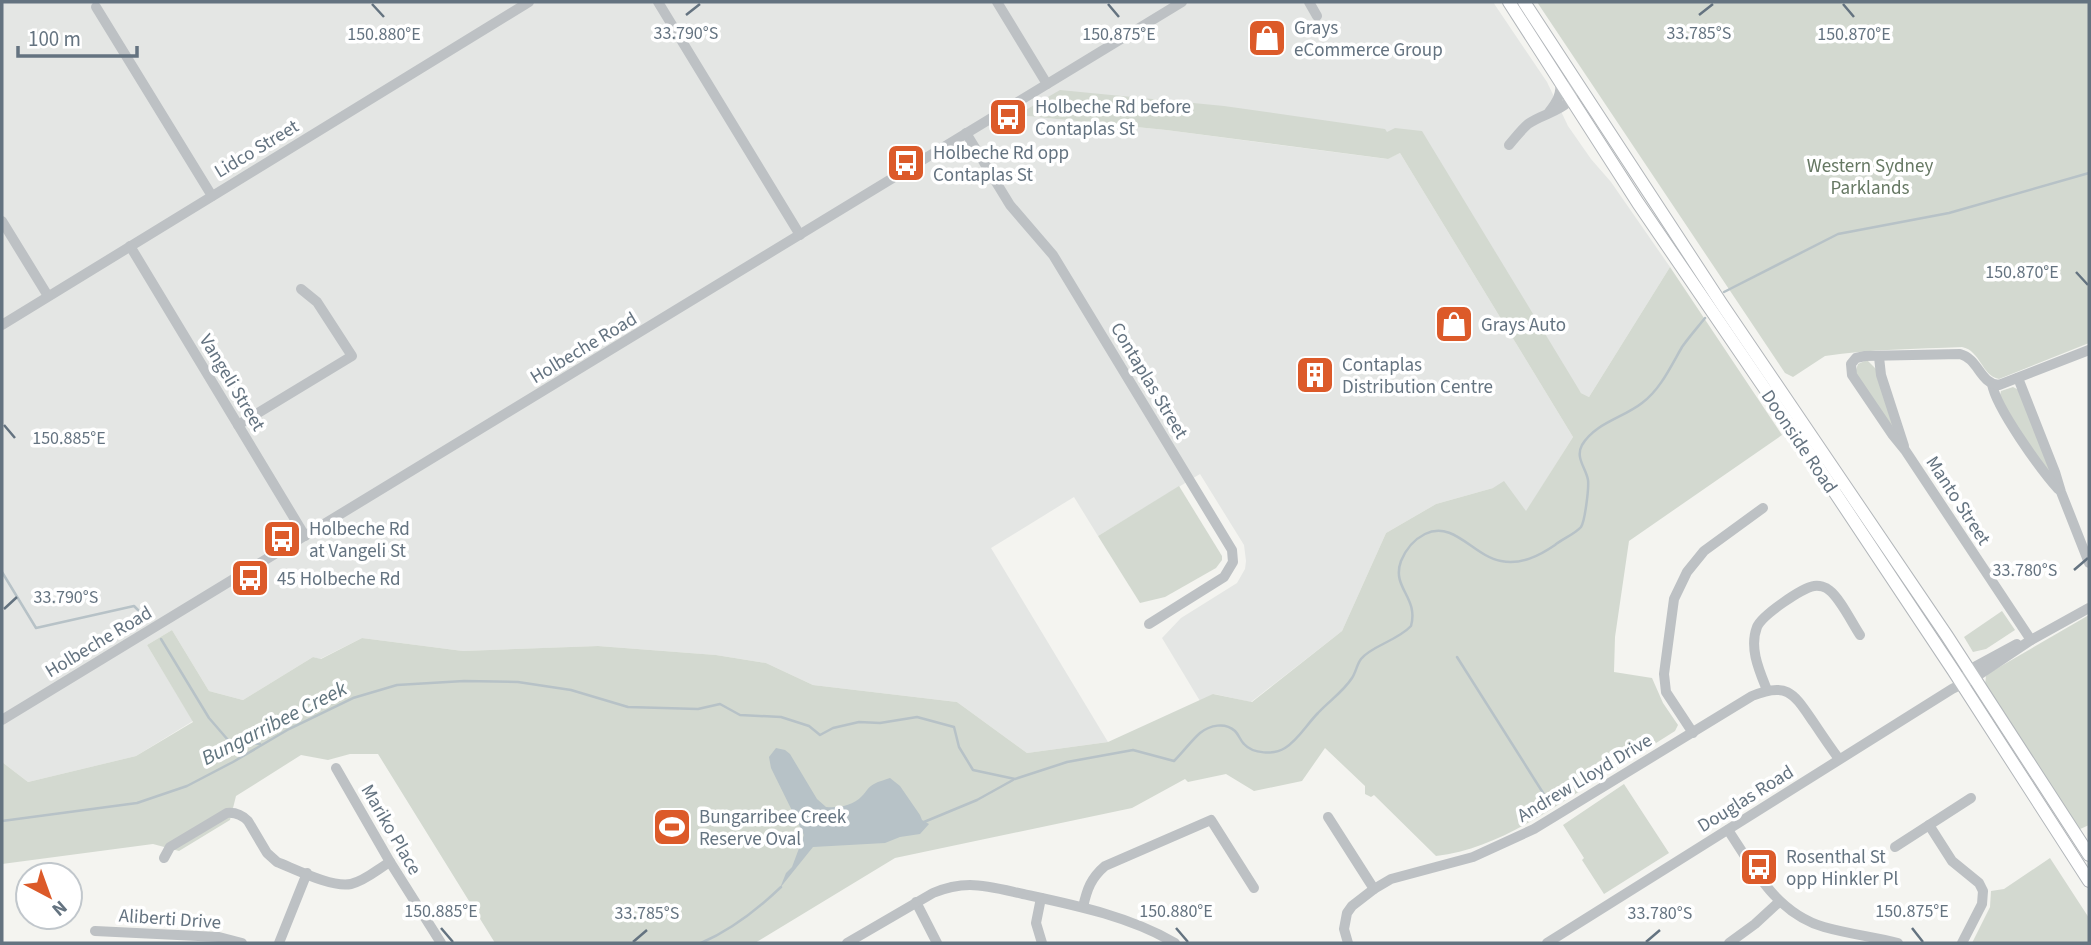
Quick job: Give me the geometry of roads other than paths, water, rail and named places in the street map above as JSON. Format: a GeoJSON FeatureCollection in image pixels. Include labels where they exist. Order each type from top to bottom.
{"type":"FeatureCollection","features":[{"type":"Feature","properties":{"kind":"main road","name":"Doonside Road"},"geometry":{"type":"LineString","coordinates":[[1509,2],[1566,77],[1706,281],[2089,855]]}},
{"type":"Feature","properties":{"kind":"main road","name":"Doonside Road"},"geometry":{"type":"LineString","coordinates":[[1524,2],[1566,77],[1571,97],[1638,203],[1802,443],[1968,677],[2089,881]]}},
{"type":"Feature","properties":{"kind":"street","name":"Lidco Street"},"geometry":{"type":"LineString","coordinates":[[2,325],[529,2]]}},
{"type":"Feature","properties":{"kind":"street"},"geometry":{"type":"LineString","coordinates":[[658,2],[800,235]]}},
{"type":"Feature","properties":{"kind":"street"},"geometry":{"type":"LineString","coordinates":[[997,2],[1046,84]]}},
{"type":"Feature","properties":{"kind":"street","name":"Holbeche Road"},"geometry":{"type":"LineString","coordinates":[[2,720],[1182,2]]}},
{"type":"Feature","properties":{"kind":"street"},"geometry":{"type":"LineString","coordinates":[[1309,2],[1317,16]]}},
{"type":"Feature","properties":{"kind":"street"},"geometry":{"type":"LineString","coordinates":[[96,7],[212,196]]}},
{"type":"Feature","properties":{"kind":"street"},"geometry":{"type":"LineString","coordinates":[[1549,112],[1558,99],[1566,77]]}},
{"type":"Feature","properties":{"kind":"street"},"geometry":{"type":"LineString","coordinates":[[1562,109],[1571,97]]}},
{"type":"Feature","properties":{"kind":"street"},"geometry":{"type":"LineString","coordinates":[[1509,145],[1528,124],[1549,112],[1570,110],[1588,124]]}},
{"type":"Feature","properties":{"kind":"street","name":"Contaplas Street"},"geometry":{"type":"LineString","coordinates":[[966,133],[1010,205],[1053,255],[1232,550],[1232,566],[1224,577],[1149,624]]}},
{"type":"Feature","properties":{"kind":"street"},"geometry":{"type":"LineString","coordinates":[[2,221],[48,296]]}},
{"type":"Feature","properties":{"kind":"street","name":"Vangeli Street"},"geometry":{"type":"LineString","coordinates":[[130,246],[305,536]]}},
{"type":"Feature","properties":{"kind":"street"},"geometry":{"type":"LineString","coordinates":[[238,425],[352,356],[317,302],[300,289]]}},
{"type":"Feature","properties":{"kind":"street"},"geometry":{"type":"LineString","coordinates":[[1879,357],[1965,355],[1984,378],[1992,384],[2001,385],[2089,350]]}},
{"type":"Feature","properties":{"kind":"street","name":"Manto Street"},"geometry":{"type":"LineString","coordinates":[[1905,450],[1881,375],[1879,357],[1865,356],[1852,360],[1852,375],[2031,640]]}},
{"type":"Feature","properties":{"kind":"street"},"geometry":{"type":"LineString","coordinates":[[2018,378],[2089,564]]}},
{"type":"Feature","properties":{"kind":"street"},"geometry":{"type":"LineString","coordinates":[[1992,384],[1997,401],[2047,477],[2061,492]]}},
{"type":"Feature","properties":{"kind":"street"},"geometry":{"type":"LineString","coordinates":[[1693,733],[1666,691],[1664,674],[1674,599],[1687,572],[1704,551],[1763,508]]}},
{"type":"Feature","properties":{"kind":"street"},"geometry":{"type":"LineString","coordinates":[[1839,760],[1797,698],[1784,691],[1767,690],[1756,665],[1756,630],[1769,612],[1807,589],[1823,586],[1832,592],[1860,635]]}},
{"type":"Feature","properties":{"kind":"street","name":"Douglas Road"},"geometry":{"type":"LineString","coordinates":[[1547,943],[1968,677],[2089,608]]}},
{"type":"Feature","properties":{"kind":"street","name":"Andrew Lloyd Drive"},"geometry":{"type":"LineString","coordinates":[[1348,943],[1344,929],[1347,913],[1374,889],[1391,879],[1473,857],[1534,830],[1752,696],[1767,690]]}},
{"type":"Feature","properties":{"kind":"street","name":"Mariko Place"},"geometry":{"type":"LineString","coordinates":[[336,768],[441,943]]}},
{"type":"Feature","properties":{"kind":"street"},"geometry":{"type":"LineString","coordinates":[[1895,847],[1971,798]]}},
{"type":"Feature","properties":{"kind":"street"},"geometry":{"type":"LineString","coordinates":[[164,858],[170,847],[233,812],[248,821],[271,858],[337,884],[351,884],[390,862]]}},
{"type":"Feature","properties":{"kind":"street"},"geometry":{"type":"LineString","coordinates":[[1328,817],[1374,889]]}},
{"type":"Feature","properties":{"kind":"street"},"geometry":{"type":"LineString","coordinates":[[1083,906],[1086,890],[1093,876],[1105,866],[1211,820],[1254,888]]}},
{"type":"Feature","properties":{"kind":"street"},"geometry":{"type":"LineString","coordinates":[[1929,825],[1952,861],[1979,883],[1983,891],[1982,904],[1962,943]]}},
{"type":"Feature","properties":{"kind":"street"},"geometry":{"type":"LineString","coordinates":[[1728,830],[1762,882],[1779,902],[1802,918],[1823,927],[1898,943]]}},
{"type":"Feature","properties":{"kind":"street"},"geometry":{"type":"LineString","coordinates":[[279,943],[307,873]]}},
{"type":"Feature","properties":{"kind":"street"},"geometry":{"type":"LineString","coordinates":[[847,943],[941,890],[968,885],[1083,906],[1161,935],[1175,943]]}},
{"type":"Feature","properties":{"kind":"street"},"geometry":{"type":"LineString","coordinates":[[1041,898],[1036,923],[1042,943]]}},
{"type":"Feature","properties":{"kind":"street"},"geometry":{"type":"LineString","coordinates":[[916,902],[937,943]]}},
{"type":"Feature","properties":{"kind":"street"},"geometry":{"type":"LineString","coordinates":[[1728,943],[1755,924],[1779,902]]}},
{"type":"Feature","properties":{"kind":"street","name":"Aliberti Drive"},"geometry":{"type":"LineString","coordinates":[[95,931],[178,939],[219,937],[242,943]]}},
{"type":"Feature","properties":{"kind":"waterway","name":"Bungarribee Creek"},"geometry":{"type":"LineString","coordinates":[[1724,292],[1838,234],[1949,213],[2089,173]]}},
{"type":"Feature","properties":{"kind":"waterway","name":"Bungarribee Creek"},"geometry":{"type":"LineString","coordinates":[[2,821],[137,803],[187,786],[289,729],[353,698],[397,685],[464,681],[518,682],[571,690],[628,707],[698,709],[720,704],[740,715],[781,717],[809,726],[820,735],[833,728],[859,722],[880,723],[917,717],[954,727],[959,747],[973,770],[1015,779],[1067,762],[1133,750],[1174,761],[1200,733],[1218,726],[1231,728],[1244,744],[1253,750],[1275,752],[1294,741],[1344,688],[1365,654],[1399,636],[1411,626],[1411,607],[1399,578],[1399,570],[1405,553],[1417,539],[1435,531],[1445,532],[1491,558],[1516,562],[1543,553],[1581,527],[1588,484],[1580,459],[1582,445],[1594,431],[1648,398],[1705,318]]}},
{"type":"Feature","properties":{"kind":"waterway"},"geometry":{"type":"LineString","coordinates":[[2,572],[36,628],[134,606],[148,620]]}},
{"type":"Feature","properties":{"kind":"waterway"},"geometry":{"type":"LineString","coordinates":[[161,639],[209,718],[228,740],[260,744]]}},
{"type":"Feature","properties":{"kind":"waterway"},"geometry":{"type":"LineString","coordinates":[[1457,657],[1552,807]]}},
{"type":"Feature","properties":{"kind":"waterway"},"geometry":{"type":"LineString","coordinates":[[924,822],[977,800],[1013,780]]}},
{"type":"Feature","properties":{"kind":"waterway"},"geometry":{"type":"LineString","coordinates":[[701,943],[744,918],[781,887]]}},
{"type":"Feature","properties":{"kind":"place","name":"Grays eCommerce Group"},"geometry":{"type":"Point","coordinates":[1267,38]}},
{"type":"Feature","properties":{"kind":"place","name":"Holbeche Rd before Contaplas St"},"geometry":{"type":"Point","coordinates":[1008,117]}},
{"type":"Feature","properties":{"kind":"place","name":"Holbeche Rd opp Contaplas St"},"geometry":{"type":"Point","coordinates":[906,163]}},
{"type":"Feature","properties":{"kind":"place","name":"Grays Auto"},"geometry":{"type":"Point","coordinates":[1454,324]}},
{"type":"Feature","properties":{"kind":"place","name":"Contaplas Distribution Centre"},"geometry":{"type":"Point","coordinates":[1315,375]}},
{"type":"Feature","properties":{"kind":"place","name":"Holbeche Rd at Vangeli St"},"geometry":{"type":"Point","coordinates":[282,539]}},
{"type":"Feature","properties":{"kind":"place","name":"45 Holbeche Rd"},"geometry":{"type":"Point","coordinates":[250,578]}},
{"type":"Feature","properties":{"kind":"place","name":"Bungarribee Creek Reserve Oval"},"geometry":{"type":"Point","coordinates":[672,827]}},
{"type":"Feature","properties":{"kind":"place","name":"Rosenthal St opp Hinkler Pl"},"geometry":{"type":"Point","coordinates":[1759,867]}},
{"type":"Feature","properties":{"kind":"park label","name":"Western Sydney Parklands"},"geometry":{"type":"Point","coordinates":[1870,176]}}]}
